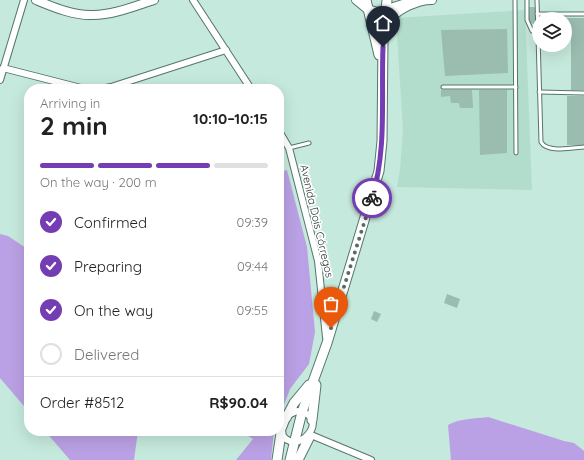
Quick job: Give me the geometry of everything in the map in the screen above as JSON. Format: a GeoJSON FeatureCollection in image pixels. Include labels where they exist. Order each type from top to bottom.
{"type":"FeatureCollection","features":[{"type":"Feature","properties":{"kind":"main road"},"geometry":{"type":"LineString","coordinates":[[383,39],[387,23],[392,17],[408,6],[424,0]]}},
{"type":"Feature","properties":{"kind":"main road"},"geometry":{"type":"LineString","coordinates":[[366,4],[378,48],[382,76]]}},
{"type":"Feature","properties":{"kind":"main road"},"geometry":{"type":"LineString","coordinates":[[290,460],[302,412],[327,343],[379,171],[382,141],[383,39],[386,5]]}},
{"type":"Feature","properties":{"kind":"main road"},"geometry":{"type":"LineString","coordinates":[[286,418],[294,403],[315,377]]}},
{"type":"Feature","properties":{"kind":"main road"},"geometry":{"type":"LineString","coordinates":[[312,420],[315,377]]}},
{"type":"Feature","properties":{"kind":"main road"},"geometry":{"type":"LineString","coordinates":[[277,460],[281,436]]}},
{"type":"Feature","properties":{"kind":"main road"},"geometry":{"type":"LineString","coordinates":[[298,460],[310,437]]}},
{"type":"Feature","properties":{"kind":"street"},"geometry":{"type":"LineString","coordinates":[[0,80],[24,0]]}},
{"type":"Feature","properties":{"kind":"street"},"geometry":{"type":"LineString","coordinates":[[36,0],[58,8],[92,15],[107,14],[154,0]]}},
{"type":"Feature","properties":{"kind":"street"},"geometry":{"type":"LineString","coordinates":[[193,0],[248,84]]}},
{"type":"Feature","properties":{"kind":"street"},"geometry":{"type":"LineString","coordinates":[[356,0],[366,4],[378,12],[386,5],[432,0]]}},
{"type":"Feature","properties":{"kind":"street"},"geometry":{"type":"LineString","coordinates":[[120,84],[226,50]]}},
{"type":"Feature","properties":{"kind":"street"},"geometry":{"type":"LineString","coordinates":[[3,68],[65,84]]}},
{"type":"Feature","properties":{"kind":"street","name":"Avenida Dois Córregos"},"geometry":{"type":"LineString","coordinates":[[284,140],[289,148],[318,261],[326,317],[327,343]]}},
{"type":"Feature","properties":{"kind":"street"},"geometry":{"type":"LineString","coordinates":[[284,424],[286,418],[292,412],[302,412],[312,420],[310,437]]}},
{"type":"Feature","properties":{"kind":"street"},"geometry":{"type":"LineString","coordinates":[[282,436],[285,442],[293,445],[310,437],[371,460]]}},
{"type":"Feature","properties":{"kind":"lane"},"geometry":{"type":"LineString","coordinates":[[515,0],[516,153]]}},
{"type":"Feature","properties":{"kind":"lane"},"geometry":{"type":"LineString","coordinates":[[527,0],[528,20],[532,31]]}},
{"type":"Feature","properties":{"kind":"lane"},"geometry":{"type":"LineString","coordinates":[[537,0],[537,12]]}},
{"type":"Feature","properties":{"kind":"lane"},"geometry":{"type":"LineString","coordinates":[[572,14],[584,14]]}},
{"type":"Feature","properties":{"kind":"lane"},"geometry":{"type":"LineString","coordinates":[[538,52],[542,144],[550,148],[584,147]]}},
{"type":"Feature","properties":{"kind":"lane"},"geometry":{"type":"LineString","coordinates":[[443,87],[516,87]]}},
{"type":"Feature","properties":{"kind":"lane"},"geometry":{"type":"LineString","coordinates":[[539,92],[584,93]]}},
{"type":"Feature","properties":{"kind":"lane"},"geometry":{"type":"LineString","coordinates":[[289,148],[309,143]]}},
{"type":"Feature","properties":{"kind":"shaded area"},"geometry":{"type":"Polygon","coordinates":[[[525,10],[532,190],[397,187],[400,170],[403,130],[396,18],[525,10]]]}},
{"type":"Feature","properties":{"kind":"shaded area"},"geometry":{"type":"Polygon","coordinates":[[[287,170],[307,247],[315,332],[309,364],[290,389],[284,405],[284,171],[287,170]]]}},
{"type":"Feature","properties":{"kind":"shaded area"},"geometry":{"type":"Polygon","coordinates":[[[0,234],[8,236],[24,247],[24,406],[0,378],[0,234]]]}},
{"type":"Feature","properties":{"kind":"shaded area"},"geometry":{"type":"Polygon","coordinates":[[[488,417],[574,443],[584,451],[584,460],[451,460],[448,425],[463,420],[488,417]]]}},
{"type":"Feature","properties":{"kind":"shaded area"},"geometry":{"type":"Polygon","coordinates":[[[49,436],[137,436],[134,460],[70,460],[49,436]]]}},
{"type":"Feature","properties":{"kind":"shaded area"},"geometry":{"type":"Polygon","coordinates":[[[248,436],[273,436],[271,460],[236,460],[253,439],[248,436]]]}},
{"type":"Feature","properties":{"kind":"building"},"geometry":{"type":"Polygon","coordinates":[[[529,7],[535,7],[535,12],[532,12],[532,23],[529,22],[529,7]]]}},
{"type":"Feature","properties":{"kind":"building"},"geometry":{"type":"Polygon","coordinates":[[[572,18],[584,18],[584,90],[571,90],[572,18]]]}},
{"type":"Feature","properties":{"kind":"building"},"geometry":{"type":"Polygon","coordinates":[[[507,29],[508,73],[445,76],[441,30],[507,29]]]}},
{"type":"Feature","properties":{"kind":"building"},"geometry":{"type":"Polygon","coordinates":[[[441,90],[472,90],[473,108],[460,108],[459,103],[451,103],[450,96],[441,97],[441,90]]]}},
{"type":"Feature","properties":{"kind":"building"},"geometry":{"type":"Polygon","coordinates":[[[479,90],[507,90],[507,153],[480,155],[479,90]]]}},
{"type":"Feature","properties":{"kind":"building"},"geometry":{"type":"Polygon","coordinates":[[[567,96],[584,96],[584,145],[567,145],[567,96]]]}},
{"type":"Feature","properties":{"kind":"building"},"geometry":{"type":"Polygon","coordinates":[[[447,294],[460,299],[457,308],[444,303],[447,294]]]}},
{"type":"Feature","properties":{"kind":"building"},"geometry":{"type":"Polygon","coordinates":[[[374,311],[381,314],[377,322],[371,319],[374,311]]]}},
{"type":"Feature","properties":{"kind":"way so far"},"geometry":{"type":"LineString","coordinates":[[331,328],[372,198]]}},
{"type":"Feature","properties":{"kind":"route"},"geometry":{"type":"LineString","coordinates":[[372,198],[381,156],[383,47]]}}]}
